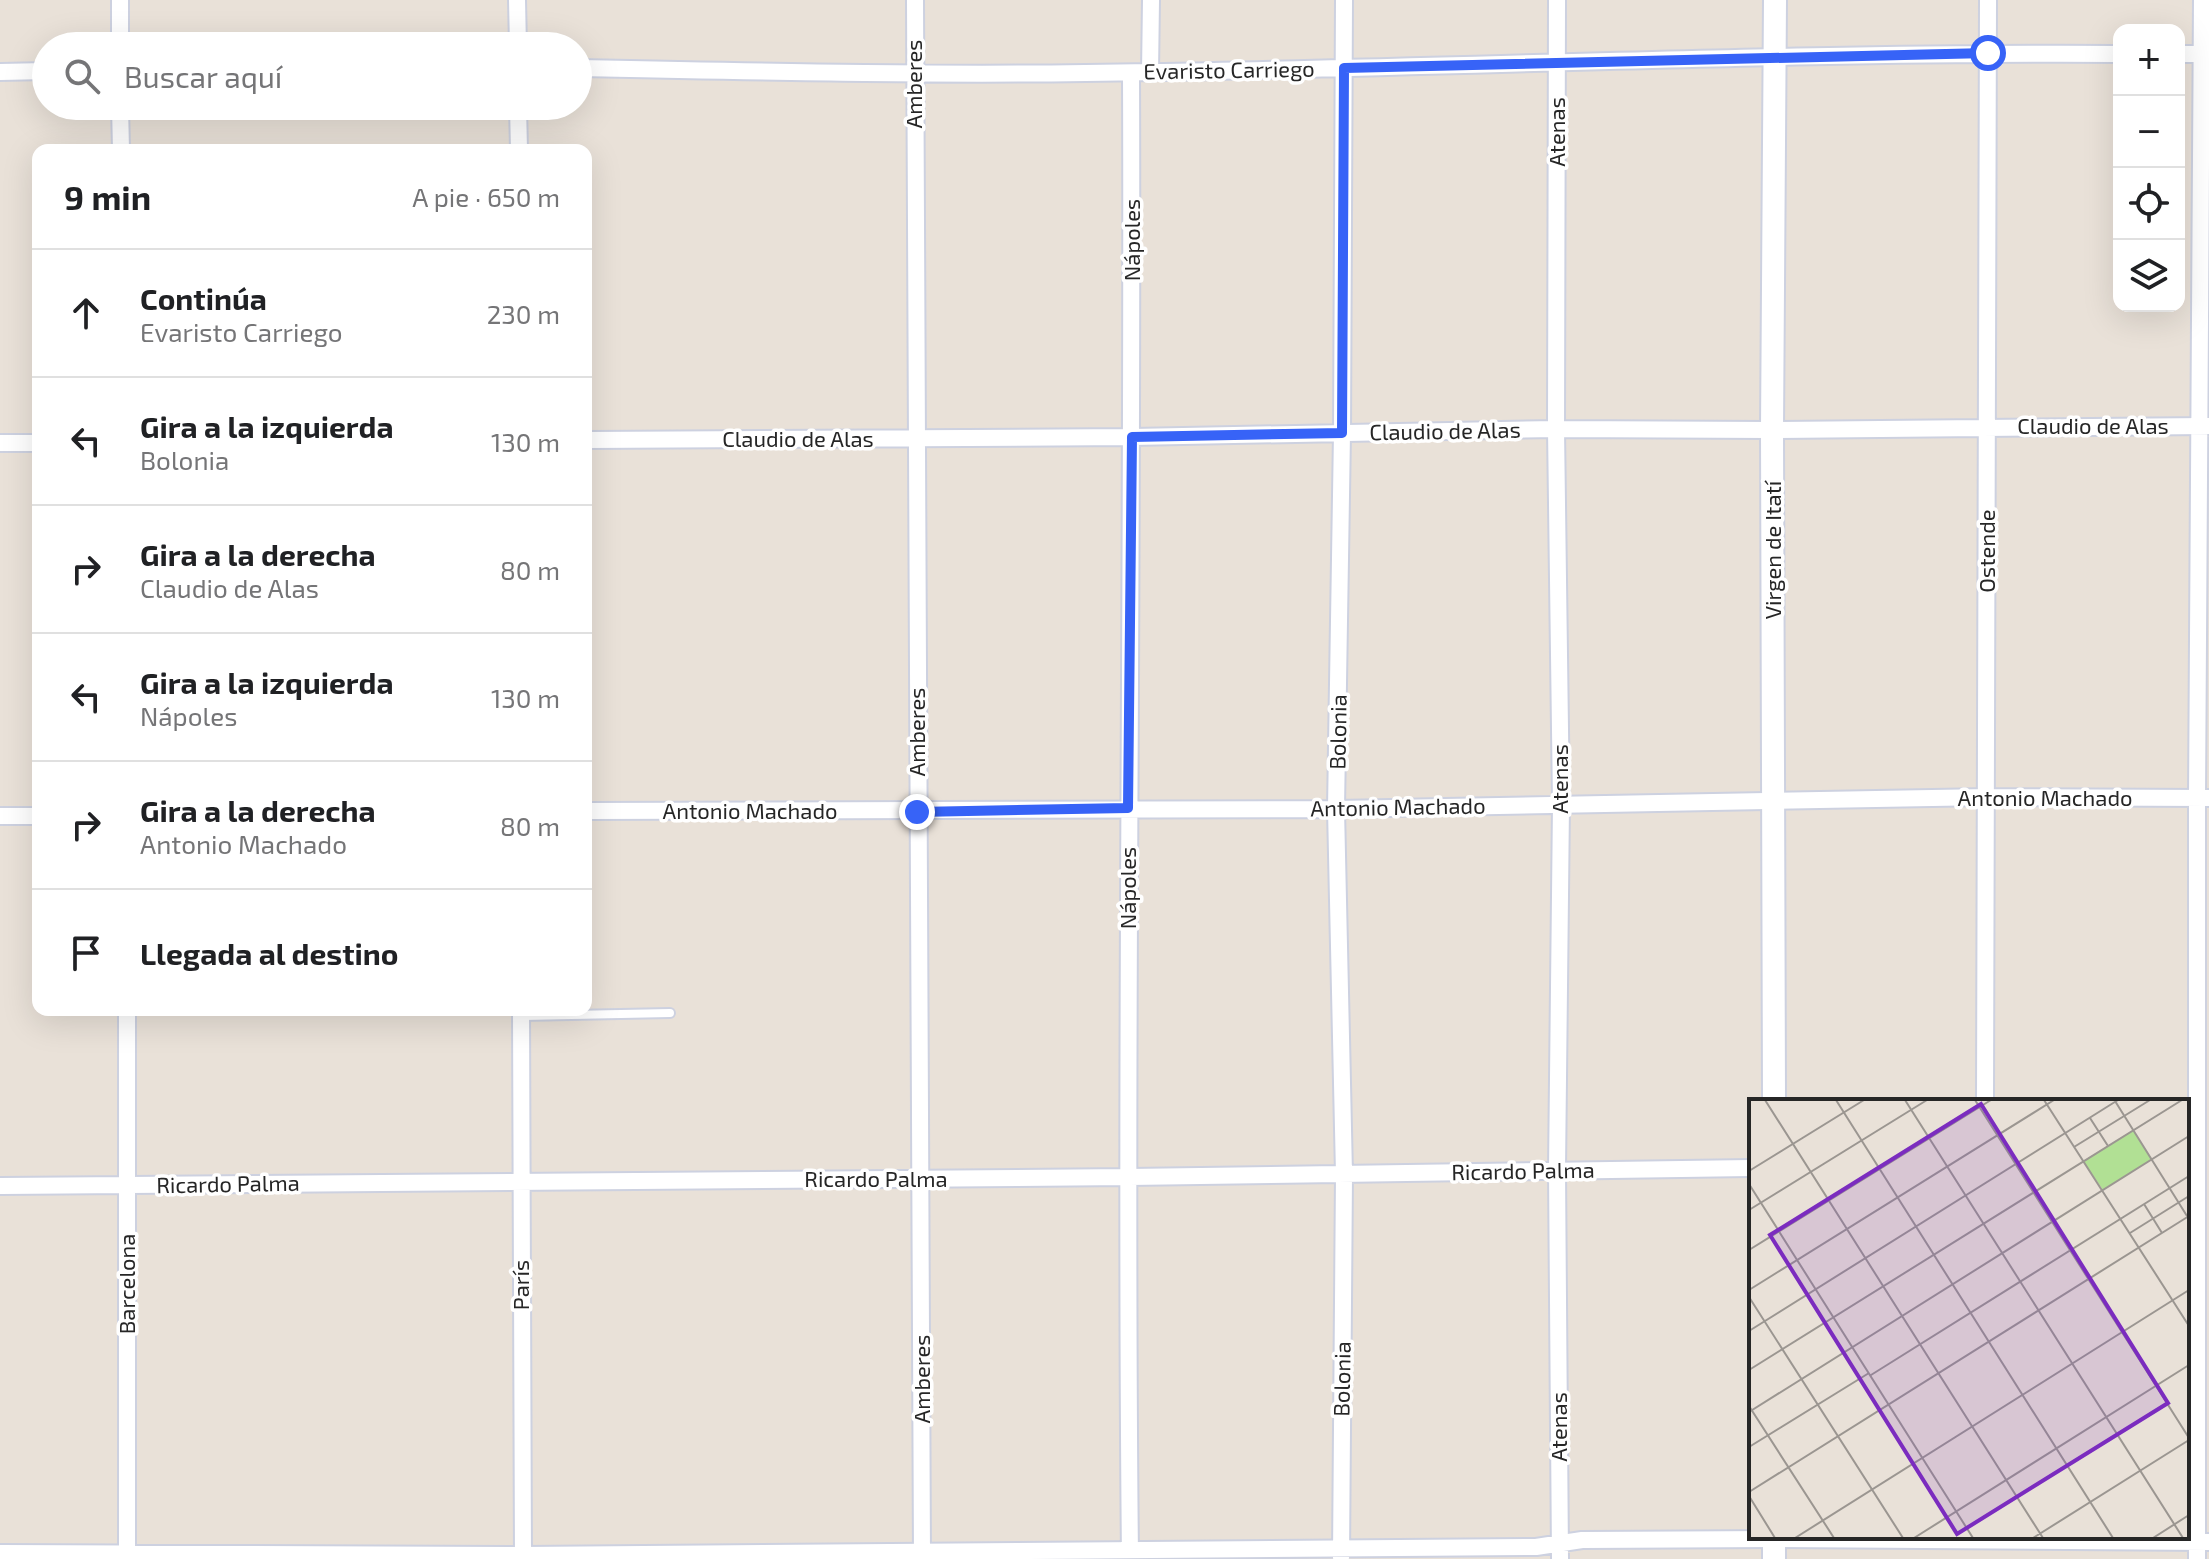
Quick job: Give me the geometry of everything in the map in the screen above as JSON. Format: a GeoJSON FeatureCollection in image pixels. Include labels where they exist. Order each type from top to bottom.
{"type":"FeatureCollection","features":[{"type":"Feature","properties":{"kind":"street"},"geometry":{"type":"LineString","coordinates":[[120,0],[120,32]]}},
{"type":"Feature","properties":{"kind":"street"},"geometry":{"type":"LineString","coordinates":[[517,0],[518,32]]}},
{"type":"Feature","properties":{"kind":"street","name":"Amberes"},"geometry":{"type":"LineString","coordinates":[[915,0],[922,1556]]}},
{"type":"Feature","properties":{"kind":"street"},"geometry":{"type":"LineString","coordinates":[[1150,73],[1151,0]]}},
{"type":"Feature","properties":{"kind":"street","name":"Bolonia"},"geometry":{"type":"LineString","coordinates":[[1341,1554],[1344,1174],[1336,809],[1344,0]]}},
{"type":"Feature","properties":{"kind":"street","name":"Atenas"},"geometry":{"type":"LineString","coordinates":[[1557,0],[1556,429],[1561,804],[1557,1170],[1560,1552]]}},
{"type":"Feature","properties":{"kind":"street","name":"Virgen de Itatí"},"geometry":{"type":"LineString","coordinates":[[1774,1099],[1772,430],[1775,0]]}},
{"type":"Feature","properties":{"kind":"street","name":"Ostende"},"geometry":{"type":"LineString","coordinates":[[1985,1099],[1988,0]]}},
{"type":"Feature","properties":{"kind":"street"},"geometry":{"type":"LineString","coordinates":[[0,1553],[523,1557],[1341,1554],[1536,1547],[1560,1552],[1582,1540],[1774,1545],[1987,1539],[2201,1548],[2198,1165],[2206,54],[2202,0]]}},
{"type":"Feature","properties":{"kind":"street","name":"Evaristo Carriego"},"geometry":{"type":"LineString","coordinates":[[592,68],[914,74],[1150,73],[1774,57],[2113,54]]}},
{"type":"Feature","properties":{"kind":"street"},"geometry":{"type":"LineString","coordinates":[[2185,54],[2206,54]]}},
{"type":"Feature","properties":{"kind":"street"},"geometry":{"type":"LineString","coordinates":[[0,72],[32,71]]}},
{"type":"Feature","properties":{"kind":"street","name":"Nápoles"},"geometry":{"type":"LineString","coordinates":[[1130,1555],[1128,808],[1132,437],[1131,73]]}},
{"type":"Feature","properties":{"kind":"street"},"geometry":{"type":"LineString","coordinates":[[120,120],[121,144]]}},
{"type":"Feature","properties":{"kind":"street"},"geometry":{"type":"LineString","coordinates":[[518,120],[519,144]]}},
{"type":"Feature","properties":{"kind":"street","name":"Claudio de Alas"},"geometry":{"type":"LineString","coordinates":[[592,440],[1132,437],[1556,429],[2204,426]]}},
{"type":"Feature","properties":{"kind":"street"},"geometry":{"type":"LineString","coordinates":[[0,443],[32,443]]}},
{"type":"Feature","properties":{"kind":"street","name":"Antonio Machado"},"geometry":{"type":"LineString","coordinates":[[592,811],[1336,809],[1988,797],[2203,798]]}},
{"type":"Feature","properties":{"kind":"street"},"geometry":{"type":"LineString","coordinates":[[0,816],[32,816]]}},
{"type":"Feature","properties":{"kind":"street","name":"Barcelona"},"geometry":{"type":"LineString","coordinates":[[127,1016],[127,1556]]}},
{"type":"Feature","properties":{"kind":"street","name":"París"},"geometry":{"type":"LineString","coordinates":[[521,1016],[523,1557]]}},
{"type":"Feature","properties":{"kind":"street","name":"Ricardo Palma"},"geometry":{"type":"LineString","coordinates":[[0,1186],[1129,1177],[1749,1168]]}},
{"type":"Feature","properties":{"kind":"street"},"geometry":{"type":"LineString","coordinates":[[1987,1539],[1987,1559]]}},
{"type":"Feature","properties":{"kind":"lane"},"geometry":{"type":"LineString","coordinates":[[592,1013],[670,1013]]}},
{"type":"Feature","properties":{"kind":"route"},"geometry":{"type":"LineString","coordinates":[[917,812],[1128,808],[1132,437],[1342,433],[1344,68],[1988,53]]}}]}
